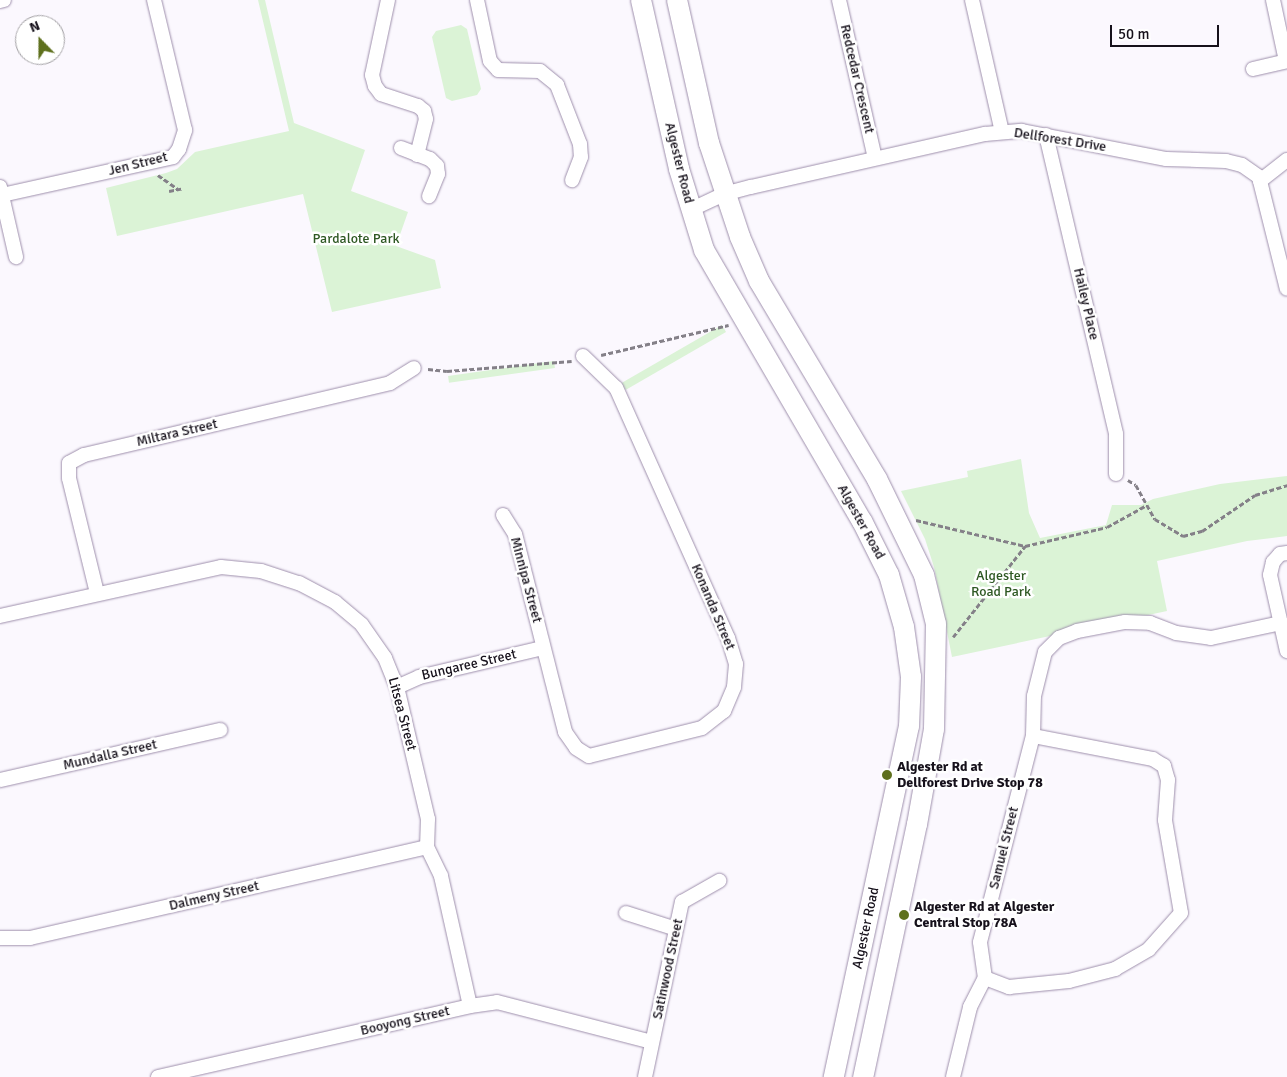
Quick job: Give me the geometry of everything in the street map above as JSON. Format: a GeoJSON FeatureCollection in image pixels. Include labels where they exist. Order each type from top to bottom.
{"type":"FeatureCollection","features":[{"type":"Feature","properties":{"kind":"main road","name":"Algester Road"},"geometry":{"type":"LineString","coordinates":[[641,0],[690,210],[704,250],[886,568],[904,627],[911,677],[908,726],[834,1077]]}},
{"type":"Feature","properties":{"kind":"main road","name":"Algester Road"},"geometry":{"type":"LineString","coordinates":[[677,0],[724,194],[759,281],[882,488],[924,575],[936,624],[934,729],[918,824],[863,1077]]}},
{"type":"Feature","properties":{"kind":"street"},"geometry":{"type":"LineString","coordinates":[[0,1],[4,0]]}},
{"type":"Feature","properties":{"kind":"street","name":"Jen Street"},"geometry":{"type":"LineString","coordinates":[[1,191],[173,156],[179,149],[185,130],[154,0]]}},
{"type":"Feature","properties":{"kind":"street"},"geometry":{"type":"LineString","coordinates":[[388,0],[372,75],[375,86],[382,94],[418,106],[424,112],[426,119],[417,155]]}},
{"type":"Feature","properties":{"kind":"street"},"geometry":{"type":"LineString","coordinates":[[477,0],[490,61],[498,70],[540,71],[557,85],[580,144],[581,157],[572,180]]}},
{"type":"Feature","properties":{"kind":"street","name":"Redcedar Crescent"},"geometry":{"type":"LineString","coordinates":[[839,0],[875,158]]}},
{"type":"Feature","properties":{"kind":"street"},"geometry":{"type":"LineString","coordinates":[[972,0],[1002,132]]}},
{"type":"Feature","properties":{"kind":"street"},"geometry":{"type":"LineString","coordinates":[[1253,68],[1287,61],[1273,0]]}},
{"type":"Feature","properties":{"kind":"street","name":"Dellforest Drive"},"geometry":{"type":"LineString","coordinates":[[690,210],[724,194],[875,158],[1002,132],[1046,135],[1166,159],[1226,161],[1242,165],[1260,181]]}},
{"type":"Feature","properties":{"kind":"street","name":"Hailey Place"},"geometry":{"type":"LineString","coordinates":[[1046,135],[1116,434],[1116,474]]}},
{"type":"Feature","properties":{"kind":"street"},"geometry":{"type":"LineString","coordinates":[[400,148],[437,166],[438,174],[429,196]]}},
{"type":"Feature","properties":{"kind":"street"},"geometry":{"type":"LineString","coordinates":[[1287,160],[1260,181],[1287,289]]}},
{"type":"Feature","properties":{"kind":"street"},"geometry":{"type":"LineString","coordinates":[[1,191],[16,257]]}},
{"type":"Feature","properties":{"kind":"street","name":"Konanda Street"},"geometry":{"type":"LineString","coordinates":[[543,648],[565,732],[576,748],[590,756],[702,728],[724,711],[734,688],[736,664],[728,638],[624,405],[616,388],[583,356]]}},
{"type":"Feature","properties":{"kind":"street","name":"Miltara Street"},"geometry":{"type":"LineString","coordinates":[[96,593],[69,478],[69,463],[84,455],[390,383],[414,368]]}},
{"type":"Feature","properties":{"kind":"street","name":"Minnipa Street"},"geometry":{"type":"LineString","coordinates":[[503,515],[515,534],[543,648]]}},
{"type":"Feature","properties":{"kind":"street"},"geometry":{"type":"LineString","coordinates":[[1287,553],[1280,554],[1273,562],[1270,576],[1287,651]]}},
{"type":"Feature","properties":{"kind":"street","name":"Litsea Street"},"geometry":{"type":"LineString","coordinates":[[0,616],[96,593],[221,567],[261,571],[292,580],[335,602],[362,625],[386,658],[397,688],[428,819],[427,848],[441,876],[470,1006]]}},
{"type":"Feature","properties":{"kind":"street","name":"Samuel Street"},"geometry":{"type":"LineString","coordinates":[[985,978],[980,942],[1033,736],[1034,696],[1045,652],[1059,638],[1077,631],[1125,622],[1150,624],[1176,633],[1211,638],[1281,623]]}},
{"type":"Feature","properties":{"kind":"street","name":"Bungaree Street"},"geometry":{"type":"LineString","coordinates":[[397,688],[418,677],[543,648]]}},
{"type":"Feature","properties":{"kind":"street","name":"Mundalla Street"},"geometry":{"type":"LineString","coordinates":[[0,780],[220,730]]}},
{"type":"Feature","properties":{"kind":"street"},"geometry":{"type":"LineString","coordinates":[[953,1077],[970,1006],[985,978],[1009,987],[1069,981],[1115,969],[1149,949],[1181,913],[1165,820],[1168,780],[1164,766],[1153,759],[1033,736]]}},
{"type":"Feature","properties":{"kind":"street","name":"Dalmeny Street"},"geometry":{"type":"LineString","coordinates":[[0,938],[30,938],[427,848]]}},
{"type":"Feature","properties":{"kind":"street","name":"Satinwood Street"},"geometry":{"type":"LineString","coordinates":[[645,1077],[682,902],[719,881]]}},
{"type":"Feature","properties":{"kind":"street"},"geometry":{"type":"LineString","coordinates":[[626,913],[676,929]]}},
{"type":"Feature","properties":{"kind":"street","name":"Booyong Street"},"geometry":{"type":"LineString","coordinates":[[158,1077],[470,1006],[497,1002],[515,1005],[652,1042]]}},
{"type":"Feature","properties":{"kind":"path"},"geometry":{"type":"LineString","coordinates":[[155,172],[178,189]]}},
{"type":"Feature","properties":{"kind":"path"},"geometry":{"type":"LineString","coordinates":[[169,191],[184,188]]}},
{"type":"Feature","properties":{"kind":"path"},"geometry":{"type":"LineString","coordinates":[[414,368],[447,371],[566,364],[583,356],[603,355],[724,328],[732,323]]}},
{"type":"Feature","properties":{"kind":"path"},"geometry":{"type":"LineString","coordinates":[[1116,474],[1136,485],[1146,506],[1166,528],[1183,536],[1193,535],[1255,495],[1287,485]]}},
{"type":"Feature","properties":{"kind":"path"},"geometry":{"type":"LineString","coordinates":[[912,521],[919,518],[1025,546],[1107,527],[1146,506]]}},
{"type":"Feature","properties":{"kind":"path"},"geometry":{"type":"LineString","coordinates":[[950,641],[1025,546]]}},
{"type":"Feature","properties":{"kind":"green space","name":"Pardalote Park"},"geometry":{"type":"Polygon","coordinates":[[[258,0],[265,0],[294,123],[365,150],[351,191],[408,212],[396,246],[435,260],[441,288],[332,312],[303,194],[117,236],[106,188],[177,169],[195,152],[289,131],[258,0]]]}},
{"type":"Feature","properties":{"kind":"green space"},"geometry":{"type":"Polygon","coordinates":[[[461,25],[467,29],[481,89],[477,95],[452,101],[446,98],[432,37],[436,31],[461,25]]]}},
{"type":"Feature","properties":{"kind":"green space"},"geometry":{"type":"Polygon","coordinates":[[[722,325],[726,332],[626,390],[622,383],[722,325]]]}},
{"type":"Feature","properties":{"kind":"green space"},"geometry":{"type":"Polygon","coordinates":[[[554,361],[555,368],[449,383],[448,376],[554,361]]]}},
{"type":"Feature","properties":{"kind":"green space","name":"Algester Road Park"},"geometry":{"type":"Polygon","coordinates":[[[1021,459],[1029,513],[1040,538],[1106,525],[1112,505],[1141,505],[1153,499],[1220,484],[1287,476],[1287,536],[1247,541],[1157,561],[1167,611],[952,657],[934,567],[925,539],[901,491],[968,477],[967,471],[1021,459]]]}},
{"type":"Feature","properties":{"kind":"place","name":"Algester Rd at Dellforest Drive Stop 78"},"geometry":{"type":"Point","coordinates":[887,775]}},
{"type":"Feature","properties":{"kind":"place","name":"Algester Rd at Algester Central Stop 78A"},"geometry":{"type":"Point","coordinates":[904,915]}}]}
